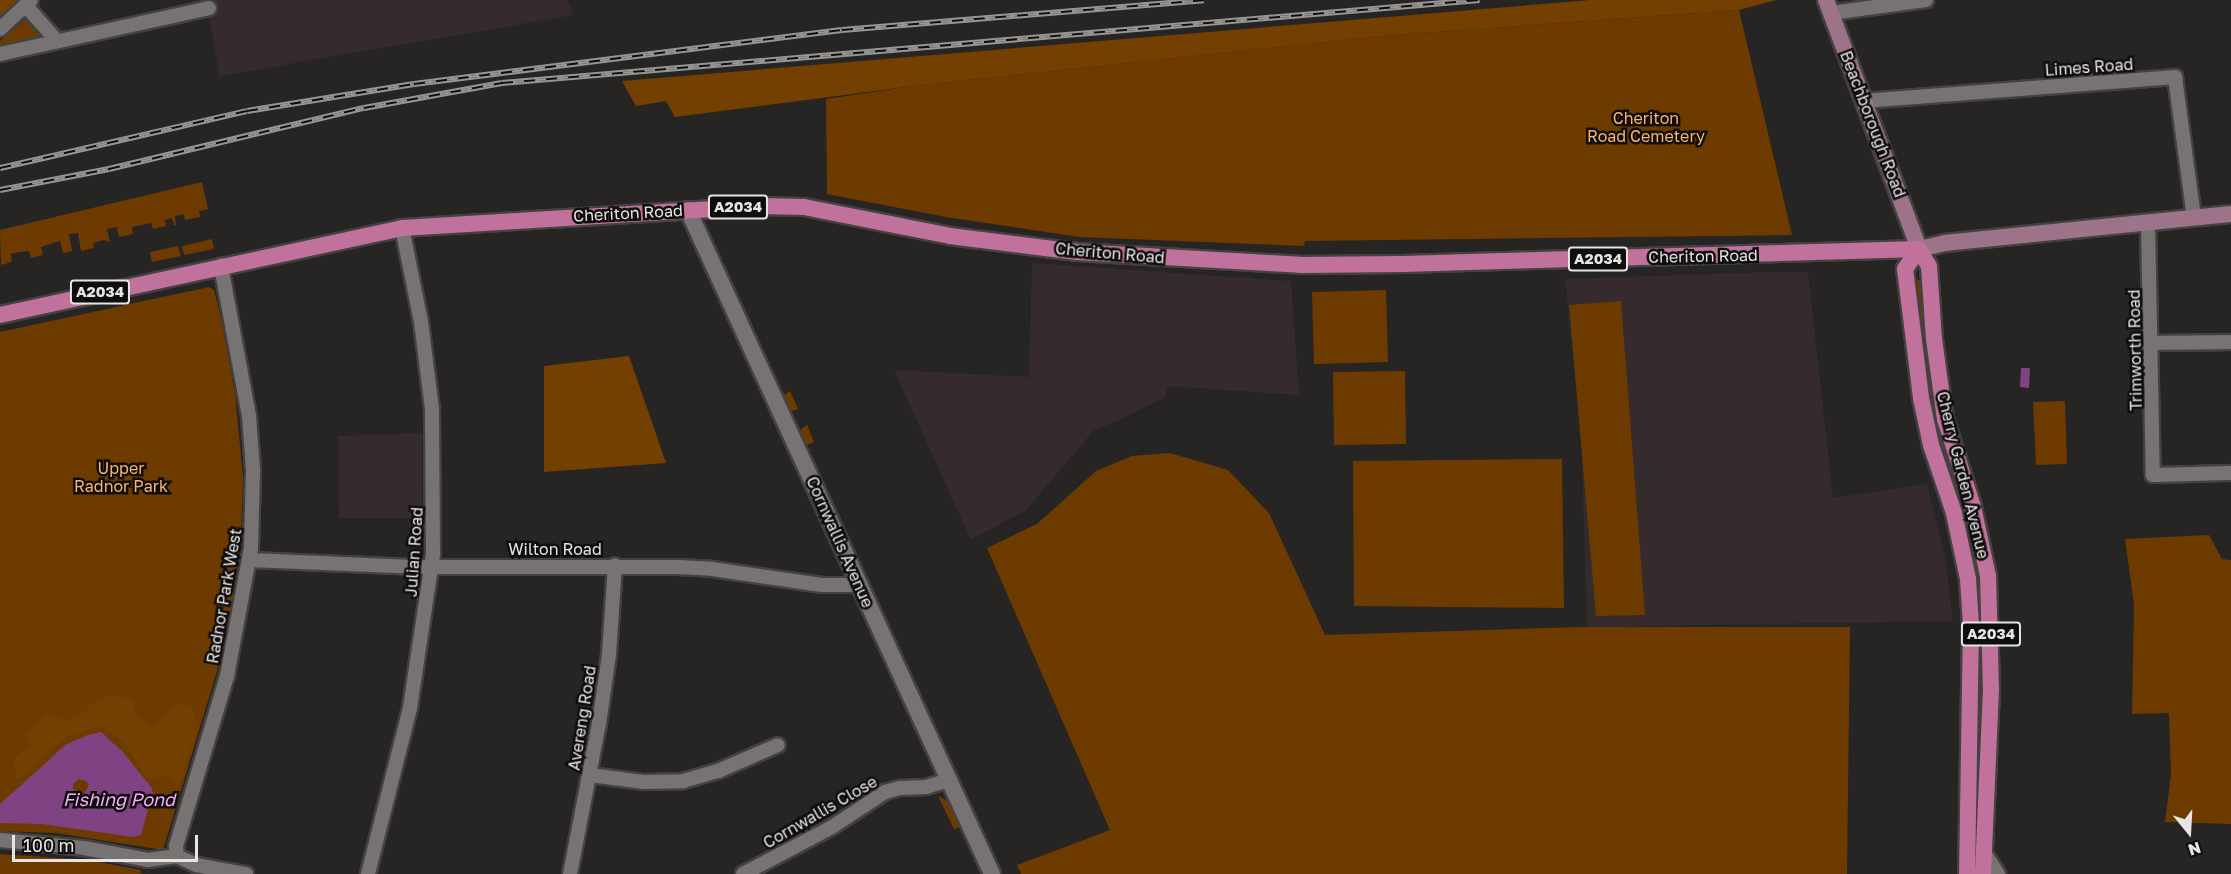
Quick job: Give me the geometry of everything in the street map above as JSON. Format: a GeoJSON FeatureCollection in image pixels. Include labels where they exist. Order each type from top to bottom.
{"type":"FeatureCollection","features":[{"type":"Feature","properties":{"kind":"main road","name":"Beachborough Road"},"geometry":{"type":"LineString","coordinates":[[1829,6],[1919,249]]}},
{"type":"Feature","properties":{"kind":"main road","name":"Cheriton Road"},"geometry":{"type":"LineString","coordinates":[[0,315],[402,228],[688,210],[804,207],[943,234],[1032,246],[1113,255],[1300,265],[1919,249],[1945,243],[2231,214]]}},
{"type":"Feature","properties":{"kind":"main road","name":"Cherry Garden Avenue"},"geometry":{"type":"LineString","coordinates":[[1967,874],[1971,624],[1968,579],[1954,513],[1931,445],[1921,398],[1905,269],[1919,249],[1929,266],[1936,359],[1945,419],[1973,507],[1988,576],[1991,689],[1983,874]]}},
{"type":"Feature","properties":{"kind":"street"},"geometry":{"type":"LineString","coordinates":[[1829,6],[1926,0]]}},
{"type":"Feature","properties":{"kind":"street"},"geometry":{"type":"LineString","coordinates":[[0,29],[28,3],[57,41]]}},
{"type":"Feature","properties":{"kind":"street"},"geometry":{"type":"LineString","coordinates":[[0,54],[208,8]]}},
{"type":"Feature","properties":{"kind":"street","name":"Limes Road"},"geometry":{"type":"LineString","coordinates":[[1864,100],[2190,75]]}},
{"type":"Feature","properties":{"kind":"street"},"geometry":{"type":"LineString","coordinates":[[2175,77],[2194,218]]}},
{"type":"Feature","properties":{"kind":"street","name":"Cornwallis Avenue"},"geometry":{"type":"LineString","coordinates":[[688,210],[992,874]]}},
{"type":"Feature","properties":{"kind":"street","name":"Trimworth Road"},"geometry":{"type":"LineString","coordinates":[[2148,224],[2154,475],[2231,473]]}},
{"type":"Feature","properties":{"kind":"street","name":"Julian Road"},"geometry":{"type":"LineString","coordinates":[[368,874],[410,708],[431,566],[434,457],[432,409],[421,322],[402,228]]}},
{"type":"Feature","properties":{"kind":"street","name":"Radnor Park West"},"geometry":{"type":"LineString","coordinates":[[177,856],[176,846],[227,676],[250,560],[253,470],[249,416],[221,266]]}},
{"type":"Feature","properties":{"kind":"street"},"geometry":{"type":"LineString","coordinates":[[2151,343],[2231,342]]}},
{"type":"Feature","properties":{"kind":"street","name":"Wilton Road"},"geometry":{"type":"LineString","coordinates":[[250,560],[431,566],[615,565],[712,569],[822,585],[860,585]]}},
{"type":"Feature","properties":{"kind":"street","name":"Avereng Road"},"geometry":{"type":"LineString","coordinates":[[570,874],[590,775],[609,655],[615,565]]}},
{"type":"Feature","properties":{"kind":"street"},"geometry":{"type":"LineString","coordinates":[[590,775],[644,782],[683,781],[718,771],[778,746]]}},
{"type":"Feature","properties":{"kind":"street","name":"Cornwallis Close"},"geometry":{"type":"LineString","coordinates":[[744,874],[832,827],[885,792],[900,788],[926,787],[949,780]]}},
{"type":"Feature","properties":{"kind":"street"},"geometry":{"type":"LineString","coordinates":[[0,840],[84,848],[148,860],[177,856],[196,865],[246,874]]}},
{"type":"Feature","properties":{"kind":"street"},"geometry":{"type":"LineString","coordinates":[[1984,854],[1998,874]]}},
{"type":"Feature","properties":{"kind":"shaded area"},"geometry":{"type":"Polygon","coordinates":[[[0,0],[20,0],[0,21],[0,0]]]}},
{"type":"Feature","properties":{"kind":"shaded area"},"geometry":{"type":"Polygon","coordinates":[[[207,0],[567,0],[574,15],[219,76],[207,0]]]}},
{"type":"Feature","properties":{"kind":"shaded area"},"geometry":{"type":"Polygon","coordinates":[[[1591,0],[1776,0],[1739,10],[1393,35],[913,86],[675,117],[666,101],[636,106],[622,81],[1591,0]]]}},
{"type":"Feature","properties":{"kind":"shaded area"},"geometry":{"type":"Polygon","coordinates":[[[1032,263],[1291,281],[1299,395],[1167,386],[1165,397],[1122,419],[1094,430],[1026,510],[971,540],[894,370],[1029,377],[1032,263]]]}},
{"type":"Feature","properties":{"kind":"shaded area"},"geometry":{"type":"Polygon","coordinates":[[[1808,272],[1833,498],[1927,484],[1945,557],[1953,621],[1587,627],[1581,428],[1565,279],[1808,272]]]}},
{"type":"Feature","properties":{"kind":"shaded area"},"geometry":{"type":"Polygon","coordinates":[[[629,356],[666,463],[544,472],[544,366],[629,356]]]}},
{"type":"Feature","properties":{"kind":"shaded area"},"geometry":{"type":"Polygon","coordinates":[[[422,433],[422,518],[339,518],[338,436],[422,433]]]}},
{"type":"Feature","properties":{"kind":"shaded area"},"geometry":{"type":"Polygon","coordinates":[[[115,695],[134,701],[136,716],[152,727],[178,702],[192,707],[198,727],[178,788],[166,774],[156,779],[145,777],[126,744],[105,728],[96,727],[66,738],[33,765],[23,778],[16,778],[13,759],[29,746],[25,733],[48,713],[65,721],[80,716],[96,700],[115,695]]]}},
{"type":"Feature","properties":{"kind":"green space","name":"Cheriton Road Cemetery"},"geometry":{"type":"Polygon","coordinates":[[[1739,10],[1792,235],[1305,241],[1304,246],[1079,237],[946,217],[827,194],[826,99],[913,86],[1393,35],[1739,10]]]}},
{"type":"Feature","properties":{"kind":"green space"},"geometry":{"type":"Polygon","coordinates":[[[32,14],[44,35],[41,39],[0,50],[0,41],[32,14]]]}},
{"type":"Feature","properties":{"kind":"green space"},"geometry":{"type":"Polygon","coordinates":[[[202,182],[208,209],[199,211],[200,217],[185,220],[184,214],[175,216],[176,225],[172,218],[165,220],[166,226],[153,229],[151,223],[132,227],[133,234],[119,237],[117,227],[107,229],[110,242],[104,240],[93,243],[94,248],[81,251],[78,233],[69,234],[72,251],[63,253],[60,241],[41,247],[43,255],[31,258],[29,251],[19,252],[11,254],[12,262],[1,265],[0,230],[202,182]]]}},
{"type":"Feature","properties":{"kind":"green space"},"geometry":{"type":"Polygon","coordinates":[[[212,239],[214,249],[184,255],[182,246],[212,239]]]}},
{"type":"Feature","properties":{"kind":"green space"},"geometry":{"type":"Polygon","coordinates":[[[178,246],[181,256],[152,262],[150,252],[178,246]]]}},
{"type":"Feature","properties":{"kind":"green space"},"geometry":{"type":"Polygon","coordinates":[[[1917,280],[1925,280],[1972,536],[1979,581],[1979,612],[1930,411],[1917,280]]]}},
{"type":"Feature","properties":{"kind":"green space","name":"Upper Radnor Park"},"geometry":{"type":"Polygon","coordinates":[[[209,287],[214,290],[221,318],[235,394],[243,477],[241,536],[233,599],[217,671],[163,850],[56,833],[0,831],[0,332],[209,287]]]}},
{"type":"Feature","properties":{"kind":"green space"},"geometry":{"type":"Polygon","coordinates":[[[1386,290],[1388,362],[1314,364],[1312,292],[1386,290]]]}},
{"type":"Feature","properties":{"kind":"green space"},"geometry":{"type":"Polygon","coordinates":[[[1621,301],[1645,615],[1596,616],[1569,305],[1621,301]]]}},
{"type":"Feature","properties":{"kind":"green space"},"geometry":{"type":"Polygon","coordinates":[[[1405,371],[1406,444],[1334,445],[1333,372],[1405,371]]]}},
{"type":"Feature","properties":{"kind":"green space"},"geometry":{"type":"Polygon","coordinates":[[[790,391],[798,409],[793,411],[789,410],[783,396],[790,391]]]}},
{"type":"Feature","properties":{"kind":"green space"},"geometry":{"type":"Polygon","coordinates":[[[2065,401],[2067,464],[2036,465],[2033,402],[2065,401]]]}},
{"type":"Feature","properties":{"kind":"green space"},"geometry":{"type":"Polygon","coordinates":[[[807,425],[814,442],[806,445],[799,431],[807,425]]]}},
{"type":"Feature","properties":{"kind":"green space"},"geometry":{"type":"Polygon","coordinates":[[[1170,453],[1228,470],[1269,513],[1325,635],[1578,627],[1850,627],[1847,874],[1021,874],[1017,865],[1110,830],[987,548],[1037,524],[1096,471],[1132,456],[1170,453]]]}},
{"type":"Feature","properties":{"kind":"green space"},"geometry":{"type":"Polygon","coordinates":[[[1562,459],[1564,608],[1354,606],[1353,461],[1562,459]]]}},
{"type":"Feature","properties":{"kind":"green space"},"geometry":{"type":"Polygon","coordinates":[[[2209,535],[2222,559],[2231,560],[2231,824],[2165,822],[2171,775],[2169,713],[2132,714],[2134,605],[2125,539],[2209,535]]]}},
{"type":"Feature","properties":{"kind":"green space"},"geometry":{"type":"Polygon","coordinates":[[[1982,641],[1985,643],[1981,856],[1973,857],[1979,645],[1982,641]]]}},
{"type":"Feature","properties":{"kind":"green space"},"geometry":{"type":"Polygon","coordinates":[[[938,796],[951,803],[961,827],[954,829],[938,796]]]}},
{"type":"Feature","properties":{"kind":"green space"},"geometry":{"type":"Polygon","coordinates":[[[0,854],[88,860],[141,870],[140,873],[145,874],[0,874],[0,854]]]}},
{"type":"Feature","properties":{"kind":"water"},"geometry":{"type":"Polygon","coordinates":[[[2021,368],[2030,368],[2029,388],[2020,387],[2021,368]]]}},
{"type":"Feature","properties":{"kind":"water","name":"Fishing Pond"},"geometry":{"type":"Polygon","coordinates":[[[101,732],[123,752],[151,787],[153,792],[141,835],[133,837],[42,824],[0,823],[0,804],[65,745],[101,732]],[[79,779],[73,784],[73,789],[79,795],[84,794],[89,785],[86,781],[79,779]]]}},
{"type":"Feature","properties":{"kind":"railway"},"geometry":{"type":"LineString","coordinates":[[0,168],[247,111],[414,84],[842,30],[1204,0]]}},
{"type":"Feature","properties":{"kind":"railway"},"geometry":{"type":"LineString","coordinates":[[0,190],[109,169],[364,108],[502,83],[1479,0]]}}]}
